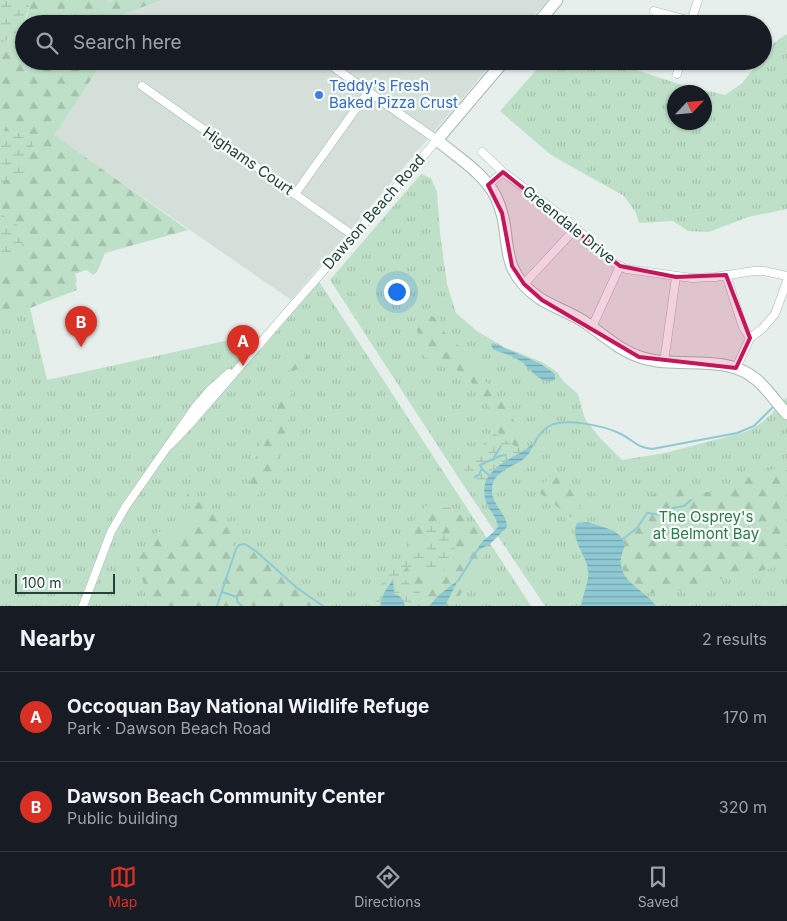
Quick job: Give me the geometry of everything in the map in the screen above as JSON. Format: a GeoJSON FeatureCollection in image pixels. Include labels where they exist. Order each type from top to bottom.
{"type":"FeatureCollection","features":[{"type":"Feature","properties":{"kind":"street"},"geometry":{"type":"LineString","coordinates":[[544,15],[557,0]]}},
{"type":"Feature","properties":{"kind":"street"},"geometry":{"type":"LineString","coordinates":[[693,15],[698,0]]}},
{"type":"Feature","properties":{"kind":"street"},"geometry":{"type":"LineString","coordinates":[[654,11],[667,15]]}},
{"type":"Feature","properties":{"kind":"street"},"geometry":{"type":"LineString","coordinates":[[337,70],[437,140],[475,171],[488,185],[502,213],[509,260],[524,284],[542,300],[592,327],[630,353],[647,360],[717,364],[736,368],[756,379],[787,414]]}},
{"type":"Feature","properties":{"kind":"street","name":"Dawson Beach Road"},"geometry":{"type":"LineString","coordinates":[[83,606],[112,532],[140,484],[170,445],[190,414],[206,394],[243,362],[496,70]]}},
{"type":"Feature","properties":{"kind":"street"},"geometry":{"type":"LineString","coordinates":[[677,74],[678,70]]}},
{"type":"Feature","properties":{"kind":"street","name":"Highams Court"},"geometry":{"type":"LineString","coordinates":[[142,86],[354,236]]}},
{"type":"Feature","properties":{"kind":"street"},"geometry":{"type":"LineString","coordinates":[[295,194],[368,92]]}},
{"type":"Feature","properties":{"kind":"street","name":"Greendale Drive"},"geometry":{"type":"LineString","coordinates":[[482,152],[503,172],[576,228],[620,266],[632,270],[676,277],[704,278],[764,271],[787,276]]}},
{"type":"Feature","properties":{"kind":"street"},"geometry":{"type":"LineString","coordinates":[[488,185],[503,172]]}},
{"type":"Feature","properties":{"kind":"street"},"geometry":{"type":"LineString","coordinates":[[524,284],[576,228]]}},
{"type":"Feature","properties":{"kind":"street"},"geometry":{"type":"LineString","coordinates":[[592,327],[620,266]]}},
{"type":"Feature","properties":{"kind":"street"},"geometry":{"type":"LineString","coordinates":[[726,275],[743,327],[750,338]]}},
{"type":"Feature","properties":{"kind":"street"},"geometry":{"type":"LineString","coordinates":[[664,362],[676,277]]}},
{"type":"Feature","properties":{"kind":"street"},"geometry":{"type":"LineString","coordinates":[[736,368],[750,338],[762,329],[775,314],[787,281]]}},
{"type":"Feature","properties":{"kind":"highlighted area"},"geometry":{"type":"Polygon","coordinates":[[[503,172],[620,266],[676,277],[726,275],[750,338],[736,368],[639,357],[542,300],[524,284],[512,266],[502,213],[488,185],[503,172]]]}},
{"type":"Feature","properties":{"kind":"shaded area"},"geometry":{"type":"Polygon","coordinates":[[[85,0],[548,0],[534,15],[86,15],[85,0]]]}},
{"type":"Feature","properties":{"kind":"shaded area"},"geometry":{"type":"Polygon","coordinates":[[[96,70],[486,70],[291,300],[53,135],[96,70]]]}},
{"type":"Feature","properties":{"kind":"green space"},"geometry":{"type":"Polygon","coordinates":[[[0,0],[31,0],[27,15],[15,15],[15,37],[0,43],[0,0]]]}},
{"type":"Feature","properties":{"kind":"green space"},"geometry":{"type":"Polygon","coordinates":[[[31,0],[107,0],[108,2],[114,0],[161,0],[121,15],[27,15],[31,0]]]}},
{"type":"Feature","properties":{"kind":"green space"},"geometry":{"type":"Polygon","coordinates":[[[787,34],[787,209],[748,217],[709,232],[688,231],[673,221],[639,223],[636,213],[624,196],[551,155],[500,111],[536,70],[636,70],[683,85],[667,85],[667,130],[712,130],[712,92],[725,95],[742,83],[753,70],[772,70],[772,45],[787,34]]]}},
{"type":"Feature","properties":{"kind":"green space"},"geometry":{"type":"Polygon","coordinates":[[[15,37],[15,70],[96,70],[54,135],[188,230],[105,253],[97,272],[93,275],[87,270],[74,274],[77,290],[30,308],[11,312],[0,319],[0,265],[21,253],[6,218],[0,213],[0,185],[4,181],[24,174],[27,134],[4,131],[0,128],[0,43],[15,37]]]}},
{"type":"Feature","properties":{"kind":"green space"},"geometry":{"type":"Polygon","coordinates":[[[0,98],[72,258],[77,282],[23,292],[27,308],[30,308],[47,380],[243,337],[260,351],[318,280],[531,606],[0,606],[0,98]]]}},
{"type":"Feature","properties":{"kind":"green space"},"geometry":{"type":"Polygon","coordinates":[[[0,128],[4,131],[27,134],[35,145],[31,147],[27,154],[24,174],[4,181],[0,185],[0,128]]]}},
{"type":"Feature","properties":{"kind":"green space","name":"The Osprey's at Belmont Bay"},"geometry":{"type":"Polygon","coordinates":[[[421,174],[431,178],[437,192],[447,284],[456,313],[477,331],[504,347],[542,362],[557,372],[563,381],[578,394],[585,419],[600,438],[622,460],[665,453],[745,432],[763,422],[787,397],[787,606],[545,606],[462,483],[330,280],[421,174]]]}},
{"type":"Feature","properties":{"kind":"green space"},"geometry":{"type":"Polygon","coordinates":[[[0,213],[16,222],[21,233],[22,245],[21,253],[0,265],[0,213]]]}},
{"type":"Feature","properties":{"kind":"green space"},"geometry":{"type":"Polygon","coordinates":[[[430,316],[440,318],[444,332],[450,336],[477,368],[483,379],[493,388],[522,431],[524,441],[528,445],[527,448],[517,448],[499,435],[496,421],[485,400],[470,381],[453,367],[426,358],[420,348],[417,329],[430,316]]]}},
{"type":"Feature","properties":{"kind":"green space"},"geometry":{"type":"Polygon","coordinates":[[[298,354],[308,356],[309,359],[305,367],[292,371],[280,368],[280,364],[285,358],[298,354]]]}},
{"type":"Feature","properties":{"kind":"green space"},"geometry":{"type":"Polygon","coordinates":[[[286,391],[292,392],[292,407],[278,458],[265,486],[253,498],[250,490],[251,478],[258,451],[281,394],[286,391]]]}},
{"type":"Feature","properties":{"kind":"green space"},"geometry":{"type":"Polygon","coordinates":[[[495,433],[517,448],[527,448],[491,471],[486,479],[484,489],[468,476],[462,465],[495,433]]]}},
{"type":"Feature","properties":{"kind":"green space"},"geometry":{"type":"Polygon","coordinates":[[[787,462],[787,564],[753,573],[732,575],[692,589],[657,594],[638,590],[628,580],[623,572],[621,558],[626,530],[622,523],[636,517],[655,492],[662,487],[676,483],[705,492],[724,491],[744,479],[777,468],[787,462]]]}},
{"type":"Feature","properties":{"kind":"green space"},"geometry":{"type":"Polygon","coordinates":[[[561,476],[565,478],[582,512],[575,518],[569,516],[540,493],[539,484],[561,476]]]}},
{"type":"Feature","properties":{"kind":"green space"},"geometry":{"type":"Polygon","coordinates":[[[188,493],[229,523],[234,538],[233,547],[240,550],[245,547],[257,552],[320,606],[145,606],[146,594],[138,557],[151,544],[157,532],[175,535],[184,529],[192,517],[186,498],[188,493]]]}},
{"type":"Feature","properties":{"kind":"green space"},"geometry":{"type":"Polygon","coordinates":[[[436,504],[443,508],[451,507],[483,535],[491,546],[453,606],[445,606],[453,593],[457,581],[439,595],[429,606],[421,606],[424,601],[414,586],[408,583],[401,574],[406,567],[415,567],[426,571],[453,562],[456,533],[440,534],[440,519],[436,524],[430,525],[425,530],[420,549],[407,556],[408,535],[413,522],[426,506],[436,504]]]}},
{"type":"Feature","properties":{"kind":"green space"},"geometry":{"type":"Polygon","coordinates":[[[440,518],[440,534],[456,533],[454,558],[450,567],[445,571],[433,572],[407,567],[401,573],[406,581],[422,596],[424,601],[421,606],[405,606],[400,597],[394,594],[393,579],[384,593],[380,606],[367,606],[374,598],[393,566],[421,547],[425,530],[430,525],[436,524],[440,518]]]}},
{"type":"Feature","properties":{"kind":"water"},"geometry":{"type":"Polygon","coordinates":[[[493,343],[541,364],[555,374],[555,380],[543,380],[520,361],[493,349],[491,345],[493,343]]]}},
{"type":"Feature","properties":{"kind":"water"},"geometry":{"type":"Polygon","coordinates":[[[534,443],[526,457],[504,470],[495,478],[492,491],[493,496],[505,518],[507,527],[490,544],[477,551],[481,543],[498,527],[485,498],[487,478],[500,465],[534,443]]]}},
{"type":"Feature","properties":{"kind":"water"},"geometry":{"type":"Polygon","coordinates":[[[588,522],[610,529],[623,539],[625,545],[621,557],[621,566],[623,573],[656,606],[581,606],[587,582],[588,568],[575,534],[575,529],[577,523],[588,522]]]}},
{"type":"Feature","properties":{"kind":"water"},"geometry":{"type":"Polygon","coordinates":[[[393,579],[394,594],[401,598],[405,606],[380,606],[384,593],[393,579]]]}},
{"type":"Feature","properties":{"kind":"water"},"geometry":{"type":"Polygon","coordinates":[[[458,580],[445,606],[429,606],[439,595],[458,580]]]}},
{"type":"Feature","properties":{"kind":"waterway"},"geometry":{"type":"LineString","coordinates":[[534,444],[542,432],[549,426],[556,423],[575,422],[614,431],[638,445],[652,449],[737,433],[754,426],[773,407]]}},
{"type":"Feature","properties":{"kind":"waterway"},"geometry":{"type":"LineString","coordinates":[[490,476],[480,465],[493,459],[501,446]]}},
{"type":"Feature","properties":{"kind":"waterway"},"geometry":{"type":"LineString","coordinates":[[492,460],[506,455]]}},
{"type":"Feature","properties":{"kind":"waterway"},"geometry":{"type":"LineString","coordinates":[[475,477],[479,475],[481,470]]}},
{"type":"Feature","properties":{"kind":"waterway"},"geometry":{"type":"LineString","coordinates":[[623,539],[637,528],[647,513],[664,515],[673,508],[684,506],[691,500]]}},
{"type":"Feature","properties":{"kind":"waterway"},"geometry":{"type":"LineString","coordinates":[[217,606],[236,549],[239,545],[245,544],[257,552],[297,588],[323,606]]}},
{"type":"Feature","properties":{"kind":"waterway"},"geometry":{"type":"LineString","coordinates":[[458,581],[478,549]]}},
{"type":"Feature","properties":{"kind":"waterway"},"geometry":{"type":"LineString","coordinates":[[222,592],[237,597],[237,601],[242,606]]}},
{"type":"Feature","properties":{"kind":"place","name":"Teddy's Fresh Baked Pizza Crust"},"geometry":{"type":"Point","coordinates":[319,95]}},
{"type":"Feature","properties":{"kind":"place","name":"Dawson Beach Community Center"},"geometry":{"type":"Point","coordinates":[81,347]}},
{"type":"Feature","properties":{"kind":"place","name":"Occoquan Bay National Wildlife Refuge"},"geometry":{"type":"Point","coordinates":[243,366]}}]}
